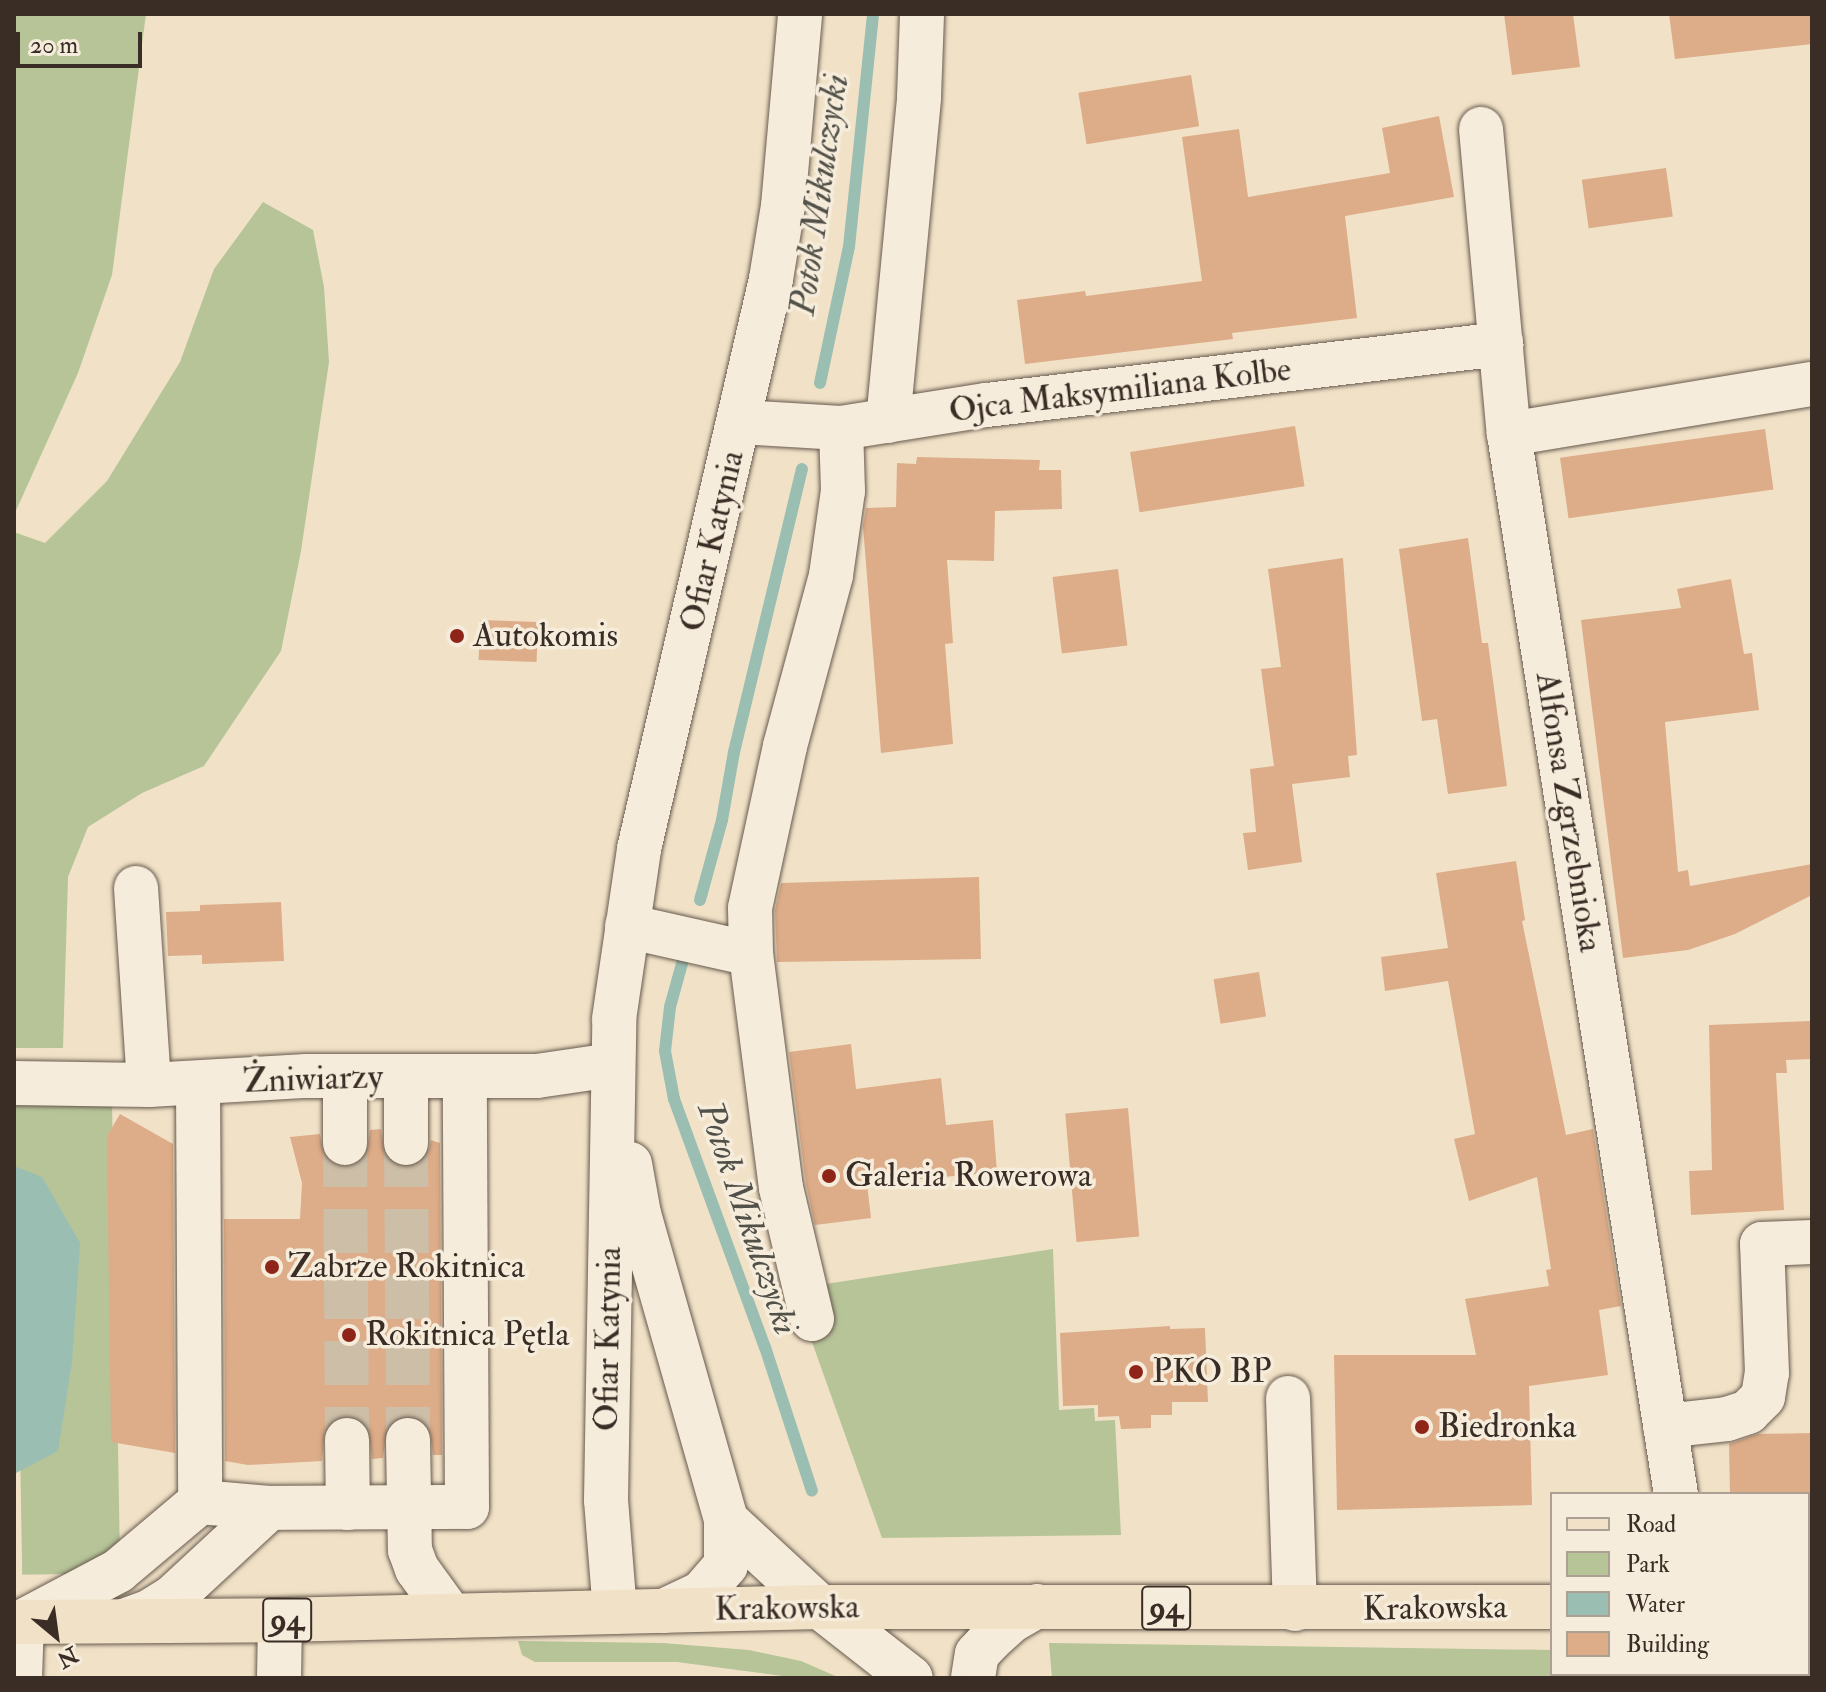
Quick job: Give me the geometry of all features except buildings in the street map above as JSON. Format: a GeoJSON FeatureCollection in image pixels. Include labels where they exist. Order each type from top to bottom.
{"type":"FeatureCollection","features":[{"type":"Feature","properties":{"kind":"main road","name":"Krakowska"},"geometry":{"type":"LineString","coordinates":[[18,1622],[280,1620],[820,1607],[1550,1607]]}},
{"type":"Feature","properties":{"kind":"street","name":"Ofiar Katynia"},"geometry":{"type":"LineString","coordinates":[[615,1612],[606,1500],[614,1019],[639,849],[740,422],[783,206],[800,14]]}},
{"type":"Feature","properties":{"kind":"street"},"geometry":{"type":"LineString","coordinates":[[888,421],[919,97],[922,14]]}},
{"type":"Feature","properties":{"kind":"street","name":"Alfonsa Zgrzebnioka"},"geometry":{"type":"LineString","coordinates":[[1481,129],[1509,434],[1676,1492]]}},
{"type":"Feature","properties":{"kind":"street","name":"Ojca Maksymiliana Kolbe"},"geometry":{"type":"LineString","coordinates":[[740,422],[841,428],[1003,403],[1501,344]]}},
{"type":"Feature","properties":{"kind":"street"},"geometry":{"type":"LineString","coordinates":[[1509,434],[1812,384]]}},
{"type":"Feature","properties":{"kind":"street"},"geometry":{"type":"LineString","coordinates":[[812,1319],[781,1188],[751,954],[750,908],[785,746],[831,575],[843,491],[841,428]]}},
{"type":"Feature","properties":{"kind":"street"},"geometry":{"type":"LineString","coordinates":[[136,888],[149,1085]]}},
{"type":"Feature","properties":{"kind":"street"},"geometry":{"type":"LineString","coordinates":[[627,926],[751,954]]}},
{"type":"Feature","properties":{"kind":"street","name":"Ofiar Katynia"},"geometry":{"type":"LineString","coordinates":[[612,1065],[639,1214],[726,1520],[726,1565],[702,1593],[664,1611]]}},
{"type":"Feature","properties":{"kind":"street","name":"Żniwiarzy"},"geometry":{"type":"LineString","coordinates":[[14,1083],[149,1085],[345,1076],[537,1076],[612,1065]]}},
{"type":"Feature","properties":{"kind":"street"},"geometry":{"type":"LineString","coordinates":[[345,1076],[345,1143]]}},
{"type":"Feature","properties":{"kind":"street"},"geometry":{"type":"LineString","coordinates":[[406,1077],[406,1143]]}},
{"type":"Feature","properties":{"kind":"street"},"geometry":{"type":"LineString","coordinates":[[20,1678],[18,1622],[118,1571],[200,1502],[269,1508],[467,1507],[465,1077]]}},
{"type":"Feature","properties":{"kind":"street"},"geometry":{"type":"LineString","coordinates":[[198,1083],[200,1502]]}},
{"type":"Feature","properties":{"kind":"street"},"geometry":{"type":"LineString","coordinates":[[1665,1426],[1727,1419],[1748,1412],[1763,1397],[1767,1373],[1762,1244],[1812,1242]]}},
{"type":"Feature","properties":{"kind":"street"},"geometry":{"type":"LineString","coordinates":[[1288,1398],[1295,1609]]}},
{"type":"Feature","properties":{"kind":"street"},"geometry":{"type":"LineString","coordinates":[[347,1440],[348,1508]]}},
{"type":"Feature","properties":{"kind":"street"},"geometry":{"type":"LineString","coordinates":[[408,1440],[410,1550],[417,1569],[451,1616]]}},
{"type":"Feature","properties":{"kind":"street"},"geometry":{"type":"LineString","coordinates":[[124,1621],[149,1612],[173,1597],[269,1508]]}},
{"type":"Feature","properties":{"kind":"street"},"geometry":{"type":"LineString","coordinates":[[726,1520],[820,1607],[911,1678]]}},
{"type":"Feature","properties":{"kind":"street"},"geometry":{"type":"LineString","coordinates":[[973,1678],[977,1654],[1011,1621],[1037,1606]]}},
{"type":"Feature","properties":{"kind":"street"},"geometry":{"type":"LineString","coordinates":[[279,1678],[280,1620]]}},
{"type":"Feature","properties":{"kind":"green space"},"geometry":{"type":"Polygon","coordinates":[[[14,14],[146,14],[112,275],[78,373],[14,515],[14,14]]]}},
{"type":"Feature","properties":{"kind":"green space"},"geometry":{"type":"Polygon","coordinates":[[[263,202],[313,230],[324,287],[329,362],[301,551],[281,651],[204,766],[142,793],[88,827],[68,877],[63,1048],[14,1048],[14,532],[45,543],[107,481],[180,362],[214,269],[263,202]]]}},
{"type":"Feature","properties":{"kind":"green space"},"geometry":{"type":"Polygon","coordinates":[[[112,1102],[120,1573],[22,1575],[14,1104],[112,1102]]]}},
{"type":"Feature","properties":{"kind":"green space"},"geometry":{"type":"Polygon","coordinates":[[[1053,1249],[1059,1410],[1094,1408],[1095,1421],[1115,1420],[1121,1535],[882,1538],[793,1289],[1053,1249]]]}},
{"type":"Feature","properties":{"kind":"green space"},"geometry":{"type":"Polygon","coordinates":[[[518,1641],[663,1643],[749,1650],[801,1661],[840,1678],[798,1678],[677,1662],[535,1662],[522,1655],[518,1641]]]}},
{"type":"Feature","properties":{"kind":"green space"},"geometry":{"type":"Polygon","coordinates":[[[1049,1643],[1550,1650],[1550,1676],[1810,1676],[1812,1654],[1812,1678],[1052,1678],[1049,1643]]]}},
{"type":"Feature","properties":{"kind":"water"},"geometry":{"type":"Polygon","coordinates":[[[14,1166],[42,1177],[80,1243],[72,1362],[58,1451],[14,1474],[14,1166]]]}},
{"type":"Feature","properties":{"kind":"waterway","name":"Potok Mikulczycki"},"geometry":{"type":"LineString","coordinates":[[820,383],[849,247],[873,14]]}},
{"type":"Feature","properties":{"kind":"waterway","name":"Potok Mikulczycki"},"geometry":{"type":"LineString","coordinates":[[700,900],[722,820],[734,752],[802,469]]}},
{"type":"Feature","properties":{"kind":"waterway","name":"Potok Mikulczycki"},"geometry":{"type":"LineString","coordinates":[[683,960],[670,1007],[665,1051],[674,1099],[765,1347],[812,1491]]}},
{"type":"Feature","properties":{"kind":"tunnel"},"geometry":{"type":"LineString","coordinates":[[345,1143],[347,1440]]}},
{"type":"Feature","properties":{"kind":"tunnel"},"geometry":{"type":"LineString","coordinates":[[406,1143],[408,1440]]}},
{"type":"Feature","properties":{"kind":"place","name":"Autokomis"},"geometry":{"type":"Point","coordinates":[457,636]}},
{"type":"Feature","properties":{"kind":"place","name":"Galeria Rowerowa"},"geometry":{"type":"Point","coordinates":[829,1176]}},
{"type":"Feature","properties":{"kind":"place","name":"Zabrze Rokitnica"},"geometry":{"type":"Point","coordinates":[272,1267]}},
{"type":"Feature","properties":{"kind":"place","name":"Rokitnica Pętla"},"geometry":{"type":"Point","coordinates":[349,1335]}},
{"type":"Feature","properties":{"kind":"place","name":"PKO BP"},"geometry":{"type":"Point","coordinates":[1136,1372]}},
{"type":"Feature","properties":{"kind":"place","name":"Biedronka"},"geometry":{"type":"Point","coordinates":[1422,1427]}}]}
